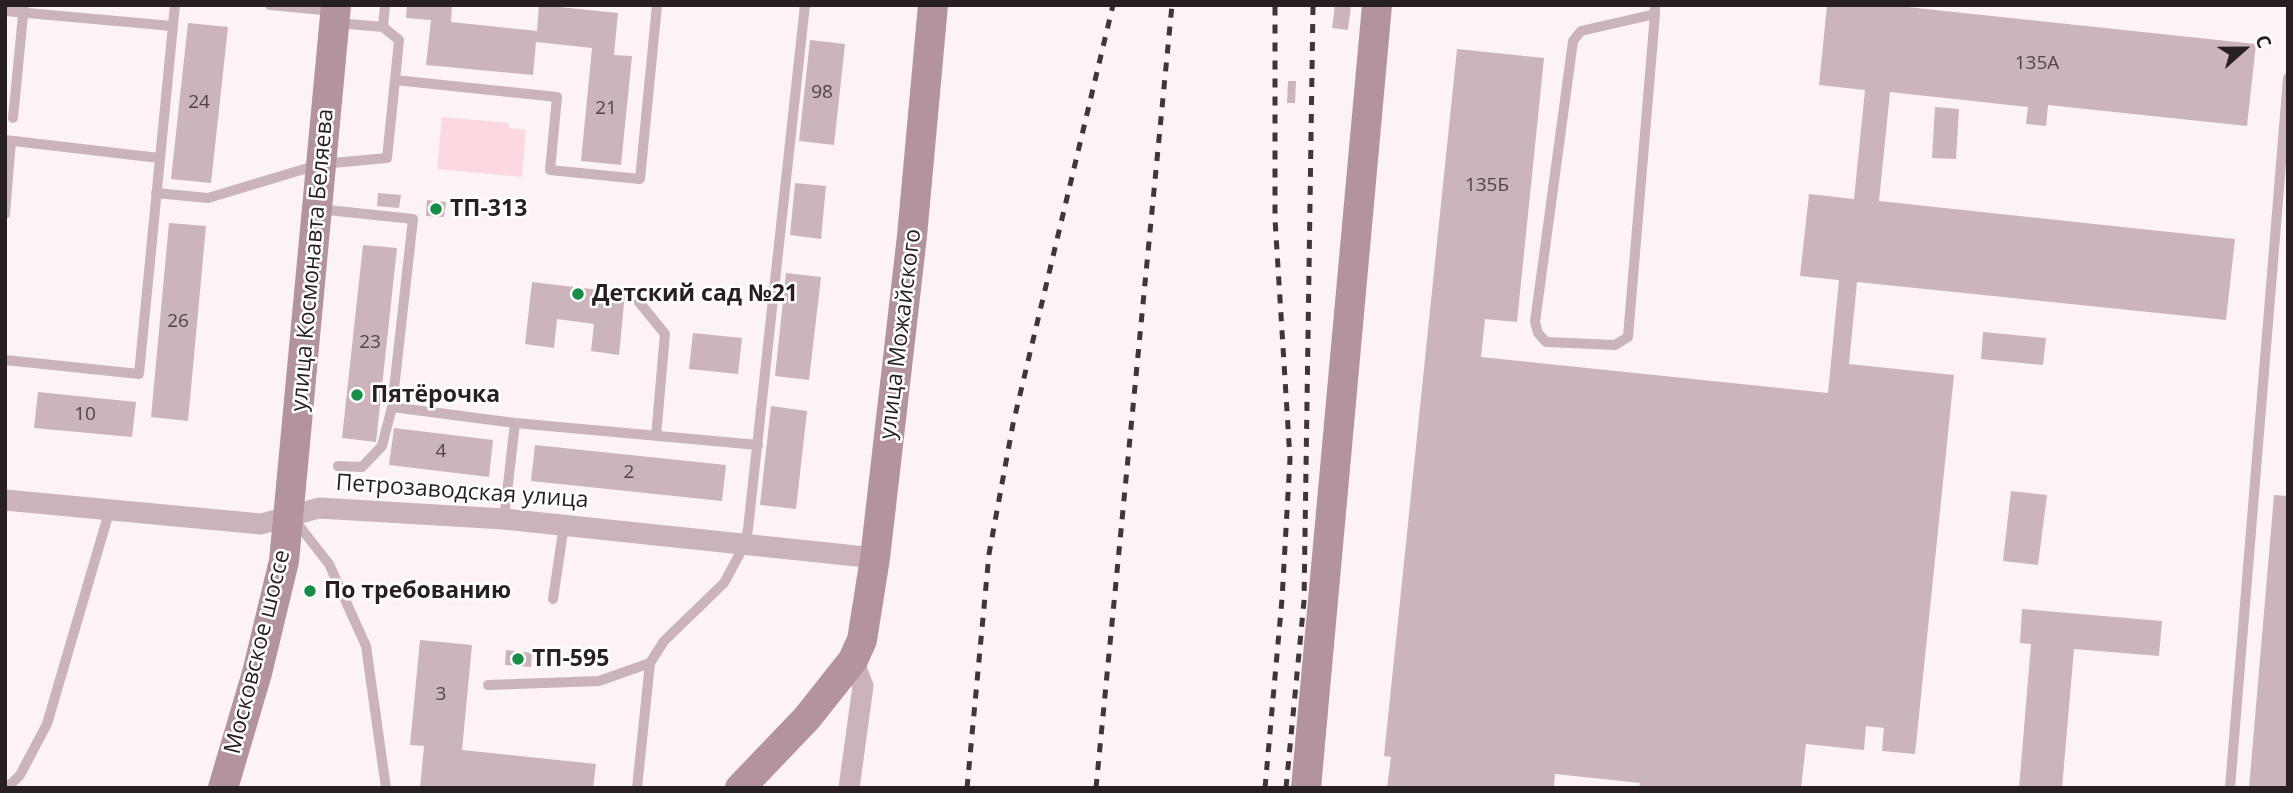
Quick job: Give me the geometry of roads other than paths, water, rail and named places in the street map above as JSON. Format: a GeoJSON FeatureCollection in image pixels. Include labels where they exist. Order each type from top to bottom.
{"type":"FeatureCollection","features":[{"type":"Feature","properties":{"kind":"street","name":"улица Можайского"},"geometry":{"type":"LineString","coordinates":[[853,660],[866,620],[875,558],[912,236],[933,5]]}},
{"type":"Feature","properties":{"kind":"street"},"geometry":{"type":"LineString","coordinates":[[1306,788],[1377,5]]}},
{"type":"Feature","properties":{"kind":"street","name":"улица Космонавта Беляева"},"geometry":{"type":"LineString","coordinates":[[291,515],[335,13]]}},
{"type":"Feature","properties":{"kind":"street","name":"Петрозаводская улица"},"geometry":{"type":"LineString","coordinates":[[5,500],[261,524],[319,508],[504,519],[875,558]]}},
{"type":"Feature","properties":{"kind":"street","name":"Московское шоссе"},"geometry":{"type":"LineString","coordinates":[[223,788],[257,673],[284,561],[291,515]]}},
{"type":"Feature","properties":{"kind":"street"},"geometry":{"type":"LineString","coordinates":[[740,788],[807,718],[853,660]]}},
{"type":"Feature","properties":{"kind":"street"},"geometry":{"type":"LineString","coordinates":[[849,788],[863,686],[853,660]]}},
{"type":"Feature","properties":{"kind":"lane"},"geometry":{"type":"LineString","coordinates":[[5,360],[139,374],[175,5]]}},
{"type":"Feature","properties":{"kind":"lane"},"geometry":{"type":"LineString","coordinates":[[156,192],[208,198],[321,164],[387,158],[399,40],[383,27],[335,13],[270,5]]}},
{"type":"Feature","properties":{"kind":"lane"},"geometry":{"type":"LineString","coordinates":[[383,27],[386,5]]}},
{"type":"Feature","properties":{"kind":"lane"},"geometry":{"type":"LineString","coordinates":[[395,80],[557,97],[550,170],[640,179],[657,5]]}},
{"type":"Feature","properties":{"kind":"lane"},"geometry":{"type":"LineString","coordinates":[[637,788],[650,663],[664,641],[724,583],[745,544],[805,5]]}},
{"type":"Feature","properties":{"kind":"lane"},"geometry":{"type":"LineString","coordinates":[[5,11],[24,9],[173,26]]}},
{"type":"Feature","properties":{"kind":"lane"},"geometry":{"type":"LineString","coordinates":[[13,118],[24,9]]}},
{"type":"Feature","properties":{"kind":"lane"},"geometry":{"type":"LineString","coordinates":[[1655,9],[1628,337],[1615,345],[1546,342],[1538,333],[1535,322],[1573,41],[1581,31],[1655,9]]}},
{"type":"Feature","properties":{"kind":"lane"},"geometry":{"type":"LineString","coordinates":[[2231,788],[2288,78]]}},
{"type":"Feature","properties":{"kind":"lane"},"geometry":{"type":"LineString","coordinates":[[5,214],[8,140],[159,158]]}},
{"type":"Feature","properties":{"kind":"lane"},"geometry":{"type":"LineString","coordinates":[[317,208],[413,219],[392,407],[382,446],[362,467],[338,466]]}},
{"type":"Feature","properties":{"kind":"lane"},"geometry":{"type":"LineString","coordinates":[[639,302],[665,334],[656,436]]}},
{"type":"Feature","properties":{"kind":"lane"},"geometry":{"type":"LineString","coordinates":[[392,407],[515,423],[758,445]]}},
{"type":"Feature","properties":{"kind":"lane"},"geometry":{"type":"LineString","coordinates":[[504,519],[515,423]]}},
{"type":"Feature","properties":{"kind":"lane"},"geometry":{"type":"LineString","coordinates":[[7,788],[20,775],[47,724],[110,509]]}},
{"type":"Feature","properties":{"kind":"lane"},"geometry":{"type":"LineString","coordinates":[[291,515],[329,564],[366,646],[386,788]]}},
{"type":"Feature","properties":{"kind":"lane"},"geometry":{"type":"LineString","coordinates":[[553,599],[564,525]]}},
{"type":"Feature","properties":{"kind":"lane"},"geometry":{"type":"LineString","coordinates":[[488,685],[600,681],[650,663]]}},
{"type":"Feature","properties":{"kind":"railway"},"geometry":{"type":"LineString","coordinates":[[967,788],[989,554],[1013,424],[1113,5]]}},
{"type":"Feature","properties":{"kind":"railway"},"geometry":{"type":"LineString","coordinates":[[1096,788],[1172,5]]}},
{"type":"Feature","properties":{"kind":"railway"},"geometry":{"type":"LineString","coordinates":[[1265,788],[1282,599],[1290,459],[1275,219],[1275,5]]}},
{"type":"Feature","properties":{"kind":"railway"},"geometry":{"type":"LineString","coordinates":[[1286,788],[1304,601],[1313,5]]}},
{"type":"Feature","properties":{"kind":"place","name":"ТП-313"},"geometry":{"type":"Point","coordinates":[436,209]}},
{"type":"Feature","properties":{"kind":"place","name":"Детский сад №21"},"geometry":{"type":"Point","coordinates":[578,294]}},
{"type":"Feature","properties":{"kind":"place","name":"Пятёрочка"},"geometry":{"type":"Point","coordinates":[357,395]}},
{"type":"Feature","properties":{"kind":"place","name":"По требованию"},"geometry":{"type":"Point","coordinates":[310,591]}},
{"type":"Feature","properties":{"kind":"place","name":"ТП-595"},"geometry":{"type":"Point","coordinates":[518,659]}}]}
